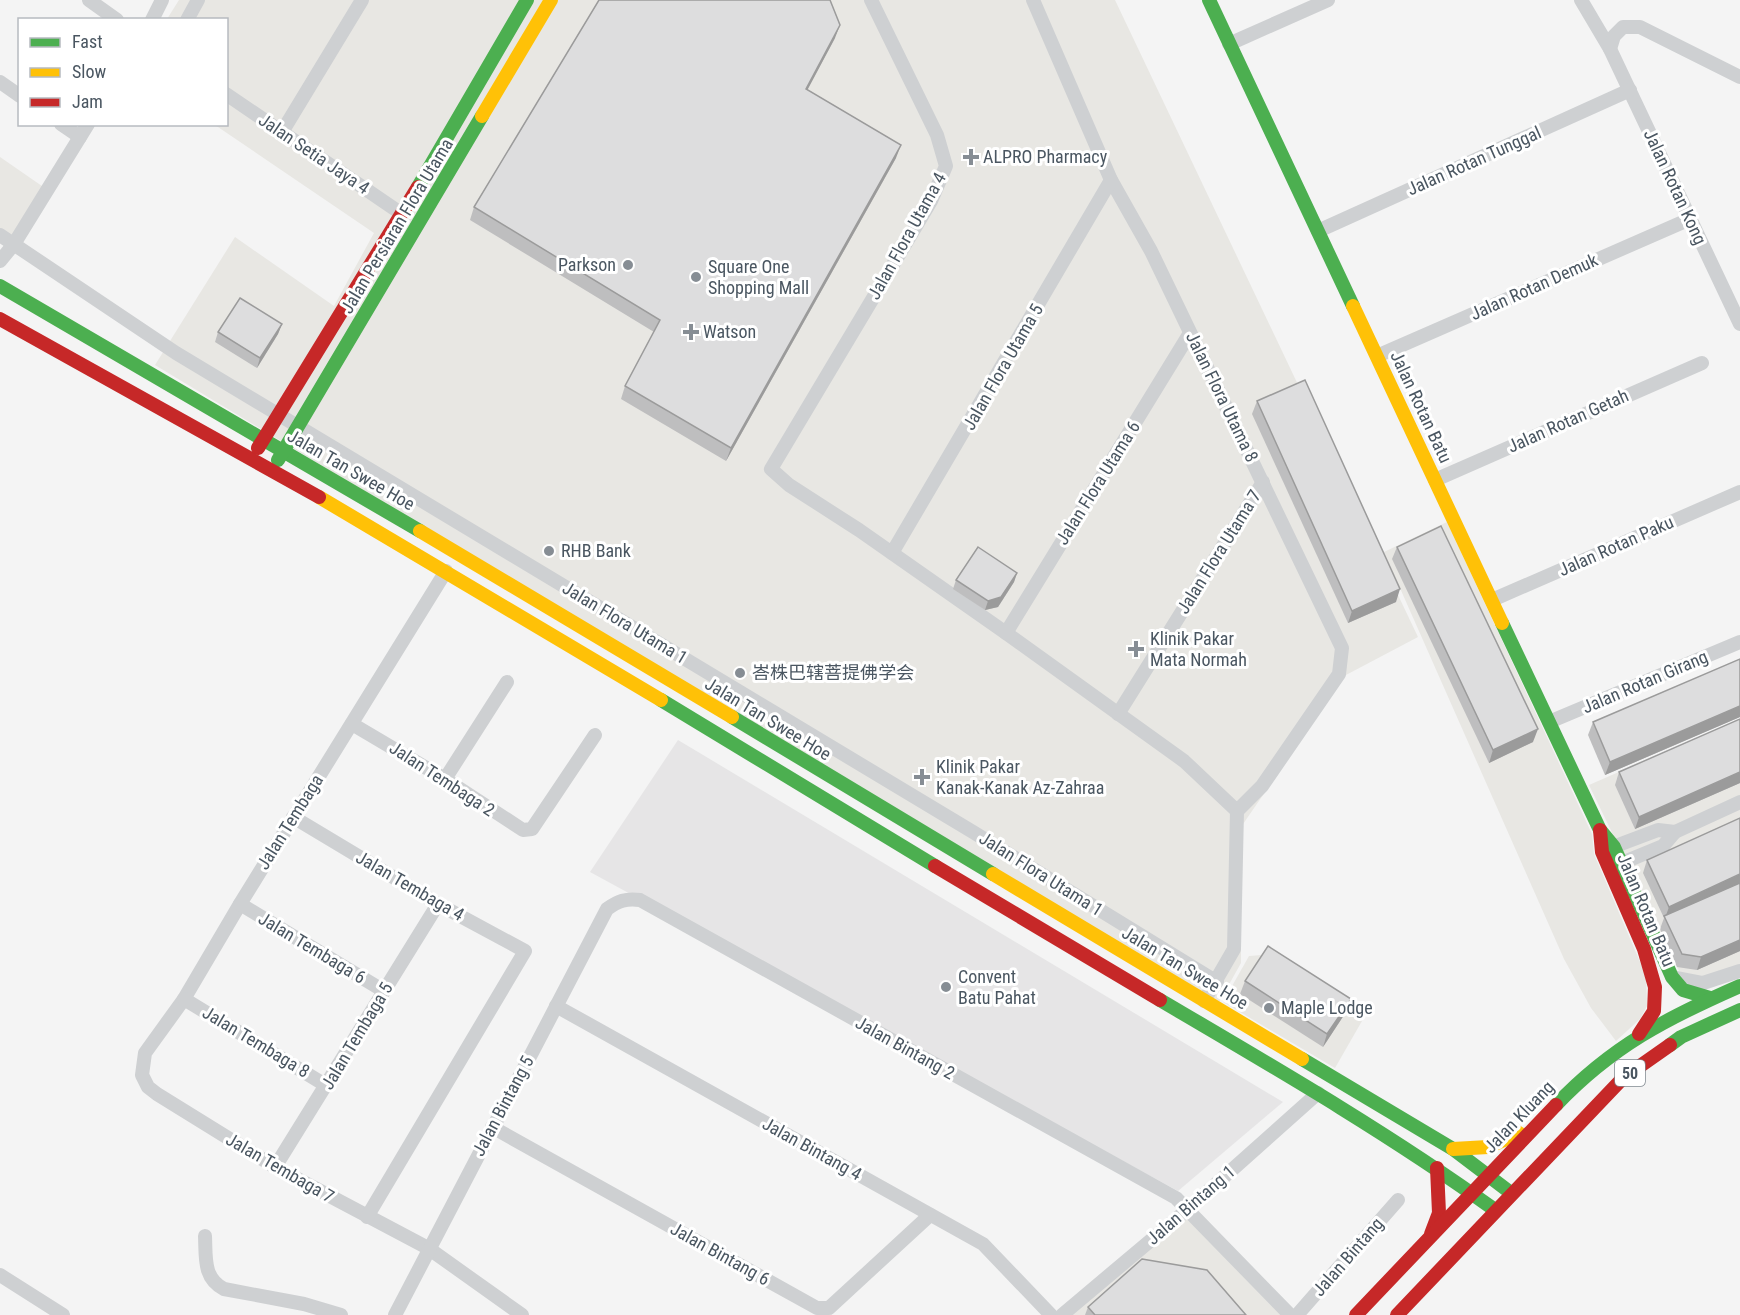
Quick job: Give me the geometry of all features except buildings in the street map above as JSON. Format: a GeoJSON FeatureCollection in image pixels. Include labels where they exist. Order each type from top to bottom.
{"type":"FeatureCollection","features":[{"type":"Feature","properties":{"kind":"main road","name":"Jalan Persiaran Flora Utama"},"geometry":{"type":"LineString","coordinates":[[252,458],[402,214],[527,0]]}},
{"type":"Feature","properties":{"kind":"main road","name":"Jalan Persiaran Flora Utama"},"geometry":{"type":"LineString","coordinates":[[272,470],[551,0]]}},
{"type":"Feature","properties":{"kind":"main road","name":"Jalan Rotan Batu"},"geometry":{"type":"LineString","coordinates":[[1209,0],[1608,849],[1655,977],[1656,1005],[1649,1021],[1638,1035]]}},
{"type":"Feature","properties":{"kind":"main road","name":"Jalan Tan Swee Hoe"},"geometry":{"type":"LineString","coordinates":[[0,286],[283,451],[1453,1149],[1511,1193]]}},
{"type":"Feature","properties":{"kind":"main road"},"geometry":{"type":"LineString","coordinates":[[0,319],[252,458],[446,571],[1083,955],[1317,1093],[1437,1168],[1495,1210]]}},
{"type":"Feature","properties":{"kind":"main road","name":"Jalan Rotan Batu"},"geometry":{"type":"LineString","coordinates":[[1614,866],[1672,977],[1683,990],[1710,998]]}},
{"type":"Feature","properties":{"kind":"main road","name":"Jalan Kluang"},"geometry":{"type":"LineString","coordinates":[[1356,1315],[1579,1081],[1638,1035],[1710,998],[1740,986]]}},
{"type":"Feature","properties":{"kind":"main road","name":"50"},"geometry":{"type":"LineString","coordinates":[[1397,1315],[1623,1078],[1681,1037],[1740,1010]]}},
{"type":"Feature","properties":{"kind":"main road"},"geometry":{"type":"LineString","coordinates":[[1453,1149],[1476,1151],[1497,1146],[1538,1122]]}},
{"type":"Feature","properties":{"kind":"main road"},"geometry":{"type":"LineString","coordinates":[[1427,1242],[1439,1213],[1437,1168]]}},
{"type":"Feature","properties":{"kind":"street"},"geometry":{"type":"LineString","coordinates":[[89,0],[114,18]]}},
{"type":"Feature","properties":{"kind":"street"},"geometry":{"type":"LineString","coordinates":[[153,18],[162,0]]}},
{"type":"Feature","properties":{"kind":"street"},"geometry":{"type":"LineString","coordinates":[[188,18],[198,0]]}},
{"type":"Feature","properties":{"kind":"street"},"geometry":{"type":"LineString","coordinates":[[282,132],[362,0]]}},
{"type":"Feature","properties":{"kind":"street","name":"Jalan Flora Utama 4"},"geometry":{"type":"LineString","coordinates":[[871,0],[937,135],[946,166],[931,201],[773,462],[771,469],[789,485],[892,553]]}},
{"type":"Feature","properties":{"kind":"street","name":"Jalan Flora Utama 8"},"geometry":{"type":"LineString","coordinates":[[1033,0],[1112,180],[1151,250],[1342,648],[1339,674],[1262,786],[1237,811]]}},
{"type":"Feature","properties":{"kind":"street"},"geometry":{"type":"LineString","coordinates":[[1230,44],[1329,0]]}},
{"type":"Feature","properties":{"kind":"street","name":"Jalan Rotan Kong"},"geometry":{"type":"LineString","coordinates":[[1581,0],[1610,49],[1740,324]]}},
{"type":"Feature","properties":{"kind":"street"},"geometry":{"type":"LineString","coordinates":[[1610,49],[1614,36],[1623,27],[1640,27],[1740,77]]}},
{"type":"Feature","properties":{"kind":"street"},"geometry":{"type":"LineString","coordinates":[[0,82],[18,95]]}},
{"type":"Feature","properties":{"kind":"street","name":"Jalan Rotan Tunggal"},"geometry":{"type":"LineString","coordinates":[[1318,231],[1630,90]]}},
{"type":"Feature","properties":{"kind":"street","name":"Jalan Setia Jaya 4"},"geometry":{"type":"LineString","coordinates":[[228,95],[402,214]]}},
{"type":"Feature","properties":{"kind":"street"},"geometry":{"type":"LineString","coordinates":[[64,126],[80,137]]}},
{"type":"Feature","properties":{"kind":"street"},"geometry":{"type":"LineString","coordinates":[[7,253],[87,126]]}},
{"type":"Feature","properties":{"kind":"street","name":"Jalan Flora Utama 5"},"geometry":{"type":"LineString","coordinates":[[892,553],[1112,180]]}},
{"type":"Feature","properties":{"kind":"street","name":"Jalan Rotan Demuk"},"geometry":{"type":"LineString","coordinates":[[1377,356],[1690,219]]}},
{"type":"Feature","properties":{"kind":"street","name":"Jalan Flora Utama 1"},"geometry":{"type":"LineString","coordinates":[[0,235],[7,253],[298,426],[1218,982]]}},
{"type":"Feature","properties":{"kind":"street","name":"Jalan Flora Utama 6"},"geometry":{"type":"LineString","coordinates":[[1006,633],[1191,333]]}},
{"type":"Feature","properties":{"kind":"street","name":"Jalan Rotan Getah"},"geometry":{"type":"LineString","coordinates":[[1435,480],[1702,363]]}},
{"type":"Feature","properties":{"kind":"street","name":"Jalan Flora Utama 7"},"geometry":{"type":"LineString","coordinates":[[1118,714],[1263,482]]}},
{"type":"Feature","properties":{"kind":"street","name":"Jalan Rotan Paku"},"geometry":{"type":"LineString","coordinates":[[1492,600],[1740,492]]}},
{"type":"Feature","properties":{"kind":"street"},"geometry":{"type":"LineString","coordinates":[[892,553],[1184,761],[1237,811],[1234,949],[1218,982],[1204,1001]]}},
{"type":"Feature","properties":{"kind":"street","name":"Jalan Tembaga"},"geometry":{"type":"LineString","coordinates":[[142,1076],[145,1053],[184,999],[293,817],[446,571]]}},
{"type":"Feature","properties":{"kind":"street","name":"Jalan Rotan Girang"},"geometry":{"type":"LineString","coordinates":[[1549,722],[1740,642]]}},
{"type":"Feature","properties":{"kind":"street"},"geometry":{"type":"LineString","coordinates":[[445,779],[507,682]]}},
{"type":"Feature","properties":{"kind":"street","name":"Jalan Tembaga 2"},"geometry":{"type":"LineString","coordinates":[[352,723],[445,779],[518,829],[532,829],[595,735]]}},
{"type":"Feature","properties":{"kind":"street"},"geometry":{"type":"LineString","coordinates":[[1614,866],[1663,846],[1675,832],[1740,802]]}},
{"type":"Feature","properties":{"kind":"street","name":"Jalan Tembaga 4"},"geometry":{"type":"LineString","coordinates":[[293,817],[438,904],[521,947],[526,953],[368,1217]]}},
{"type":"Feature","properties":{"kind":"street"},"geometry":{"type":"LineString","coordinates":[[1608,849],[1658,830],[1675,832]]}},
{"type":"Feature","properties":{"kind":"street","name":"Jalan Bintang 2"},"geometry":{"type":"LineString","coordinates":[[618,902],[630,899],[640,900],[1176,1198],[1290,1315]]}},
{"type":"Feature","properties":{"kind":"street","name":"Jalan Bintang 5"},"geometry":{"type":"LineString","coordinates":[[395,1315],[607,909],[618,902]]}},
{"type":"Feature","properties":{"kind":"street","name":"Jalan Tembaga 6"},"geometry":{"type":"LineString","coordinates":[[240,904],[384,991]]}},
{"type":"Feature","properties":{"kind":"street","name":"Jalan Tembaga 5"},"geometry":{"type":"LineString","coordinates":[[275,1167],[438,904]]}},
{"type":"Feature","properties":{"kind":"street"},"geometry":{"type":"LineString","coordinates":[[1672,977],[1703,984],[1740,971]]}},
{"type":"Feature","properties":{"kind":"street","name":"Jalan Tembaga 8"},"geometry":{"type":"LineString","coordinates":[[184,999],[327,1086]]}},
{"type":"Feature","properties":{"kind":"street","name":"Jalan Bintang 4"},"geometry":{"type":"LineString","coordinates":[[556,1006],[991,1250],[1051,1315]]}},
{"type":"Feature","properties":{"kind":"street","name":"Jalan Tembaga 7"},"geometry":{"type":"LineString","coordinates":[[142,1076],[148,1087],[157,1094],[275,1167],[428,1248],[522,1315]]}},
{"type":"Feature","properties":{"kind":"street","name":"Jalan Bintang 1"},"geometry":{"type":"LineString","coordinates":[[1062,1315],[1188,1209],[1317,1093]]}},
{"type":"Feature","properties":{"kind":"street","name":"Jalan Bintang 6"},"geometry":{"type":"LineString","coordinates":[[492,1127],[817,1308],[829,1308],[930,1215]]}},
{"type":"Feature","properties":{"kind":"street","name":"Jalan Bintang"},"geometry":{"type":"LineString","coordinates":[[1298,1315],[1398,1200]]}},
{"type":"Feature","properties":{"kind":"street"},"geometry":{"type":"LineString","coordinates":[[205,1236],[206,1269],[215,1284],[224,1289],[304,1304],[341,1315]]}},
{"type":"Feature","properties":{"kind":"street"},"geometry":{"type":"LineString","coordinates":[[0,1275],[63,1315]]}},
{"type":"Feature","properties":{"kind":"shaded area"},"geometry":{"type":"Polygon","coordinates":[[[179,0],[1115,0],[1418,637],[1346,675],[1241,827],[1241,963],[1217,1006],[155,365],[235,237],[334,306],[374,233],[216,126],[228,126],[228,18],[168,18],[179,0]]]}},
{"type":"Feature","properties":{"kind":"shaded area"},"geometry":{"type":"Polygon","coordinates":[[[0,157],[52,193],[14,252],[0,243],[0,157]]]}},
{"type":"Feature","properties":{"kind":"shaded area"},"geometry":{"type":"Polygon","coordinates":[[[1447,522],[1592,834],[1594,854],[1646,976],[1647,1006],[1640,1019],[1616,1041],[1591,1008],[1564,959],[1384,552],[1447,522]]]}},
{"type":"Feature","properties":{"kind":"shaded area"},"geometry":{"type":"Polygon","coordinates":[[[1740,719],[1740,965],[1701,978],[1680,973],[1589,785],[1740,719]]]}},
{"type":"Feature","properties":{"kind":"shaded area","name":"Convent Batu Pahat"},"geometry":{"type":"Polygon","coordinates":[[[678,740],[1283,1102],[1178,1191],[590,872],[678,740]]]}},
{"type":"Feature","properties":{"kind":"shaded area"},"geometry":{"type":"Polygon","coordinates":[[[1274,954],[1366,1014],[1335,1068],[1223,1002],[1249,956],[1274,954]]]}},
{"type":"Feature","properties":{"kind":"shaded area"},"geometry":{"type":"Polygon","coordinates":[[[1189,1202],[1298,1315],[1053,1315],[1189,1202]]]}},
{"type":"Feature","properties":{"kind":"traffic: fast"},"geometry":{"type":"LineString","coordinates":[[418,187],[527,0]]}},
{"type":"Feature","properties":{"kind":"traffic: fast"},"geometry":{"type":"LineString","coordinates":[[1209,0],[1353,306]]}},
{"type":"Feature","properties":{"kind":"traffic: fast"},"geometry":{"type":"LineString","coordinates":[[278,460],[482,116]]}},
{"type":"Feature","properties":{"kind":"traffic: fast"},"geometry":{"type":"LineString","coordinates":[[0,286],[420,531]]}},
{"type":"Feature","properties":{"kind":"traffic: fast"},"geometry":{"type":"LineString","coordinates":[[1502,623],[1600,830],[1614,847],[1672,977],[1683,990],[1710,998]]}},
{"type":"Feature","properties":{"kind":"traffic: fast"},"geometry":{"type":"LineString","coordinates":[[661,700],[935,866]]}},
{"type":"Feature","properties":{"kind":"traffic: fast"},"geometry":{"type":"LineString","coordinates":[[732,717],[993,874]]}},
{"type":"Feature","properties":{"kind":"traffic: fast"},"geometry":{"type":"LineString","coordinates":[[1556,1105],[1598,1066],[1642,1035],[1740,986]]}},
{"type":"Feature","properties":{"kind":"traffic: fast"},"geometry":{"type":"LineString","coordinates":[[1160,1000],[1372,1127],[1495,1210]]}},
{"type":"Feature","properties":{"kind":"traffic: fast"},"geometry":{"type":"LineString","coordinates":[[1670,1045],[1681,1037],[1740,1010]]}},
{"type":"Feature","properties":{"kind":"traffic: fast"},"geometry":{"type":"LineString","coordinates":[[1302,1059],[1453,1149],[1511,1193]]}},
{"type":"Feature","properties":{"kind":"traffic: slow"},"geometry":{"type":"LineString","coordinates":[[482,116],[551,0]]}},
{"type":"Feature","properties":{"kind":"traffic: slow"},"geometry":{"type":"LineString","coordinates":[[1353,306],[1502,623]]}},
{"type":"Feature","properties":{"kind":"traffic: slow"},"geometry":{"type":"LineString","coordinates":[[319,497],[661,700]]}},
{"type":"Feature","properties":{"kind":"traffic: slow"},"geometry":{"type":"LineString","coordinates":[[420,531],[732,717]]}},
{"type":"Feature","properties":{"kind":"traffic: slow"},"geometry":{"type":"LineString","coordinates":[[993,874],[1302,1059]]}},
{"type":"Feature","properties":{"kind":"traffic: slow"},"geometry":{"type":"LineString","coordinates":[[1453,1149],[1488,1147],[1519,1133]]}},
{"type":"Feature","properties":{"kind":"traffic: jam"},"geometry":{"type":"LineString","coordinates":[[258,448],[418,187]]}},
{"type":"Feature","properties":{"kind":"traffic: jam"},"geometry":{"type":"LineString","coordinates":[[0,319],[319,497]]}},
{"type":"Feature","properties":{"kind":"traffic: jam"},"geometry":{"type":"LineString","coordinates":[[1600,830],[1602,852],[1644,949],[1655,987],[1654,1011],[1639,1034]]}},
{"type":"Feature","properties":{"kind":"traffic: jam"},"geometry":{"type":"LineString","coordinates":[[935,866],[1160,1000]]}},
{"type":"Feature","properties":{"kind":"traffic: jam"},"geometry":{"type":"LineString","coordinates":[[1397,1315],[1623,1078],[1670,1045]]}},
{"type":"Feature","properties":{"kind":"traffic: jam"},"geometry":{"type":"LineString","coordinates":[[1356,1315],[1556,1105]]}},
{"type":"Feature","properties":{"kind":"traffic: jam"},"geometry":{"type":"LineString","coordinates":[[1431,1234],[1439,1213],[1437,1168]]}},
{"type":"Feature","properties":{"kind":"place","name":"ALPRO Pharmacy"},"geometry":{"type":"Point","coordinates":[971,157]}},
{"type":"Feature","properties":{"kind":"place","name":"Parkson"},"geometry":{"type":"Point","coordinates":[628,265]}},
{"type":"Feature","properties":{"kind":"place","name":"Square One Shopping Mall"},"geometry":{"type":"Point","coordinates":[696,277]}},
{"type":"Feature","properties":{"kind":"place","name":"Watson"},"geometry":{"type":"Point","coordinates":[691,332]}},
{"type":"Feature","properties":{"kind":"place","name":"RHB Bank"},"geometry":{"type":"Point","coordinates":[549,551]}},
{"type":"Feature","properties":{"kind":"place","name":"Klinik Pakar Mata Normah"},"geometry":{"type":"Point","coordinates":[1136,649]}},
{"type":"Feature","properties":{"kind":"place","name":"峇株巴辖菩提佛学会"},"geometry":{"type":"Point","coordinates":[740,673]}},
{"type":"Feature","properties":{"kind":"place","name":"Klinik Pakar Kanak-Kanak Az-Zahraa"},"geometry":{"type":"Point","coordinates":[922,777]}},
{"type":"Feature","properties":{"kind":"place","name":"Convent Batu Pahat"},"geometry":{"type":"Point","coordinates":[946,987]}},
{"type":"Feature","properties":{"kind":"place","name":"Maple Lodge"},"geometry":{"type":"Point","coordinates":[1269,1008]}}]}
